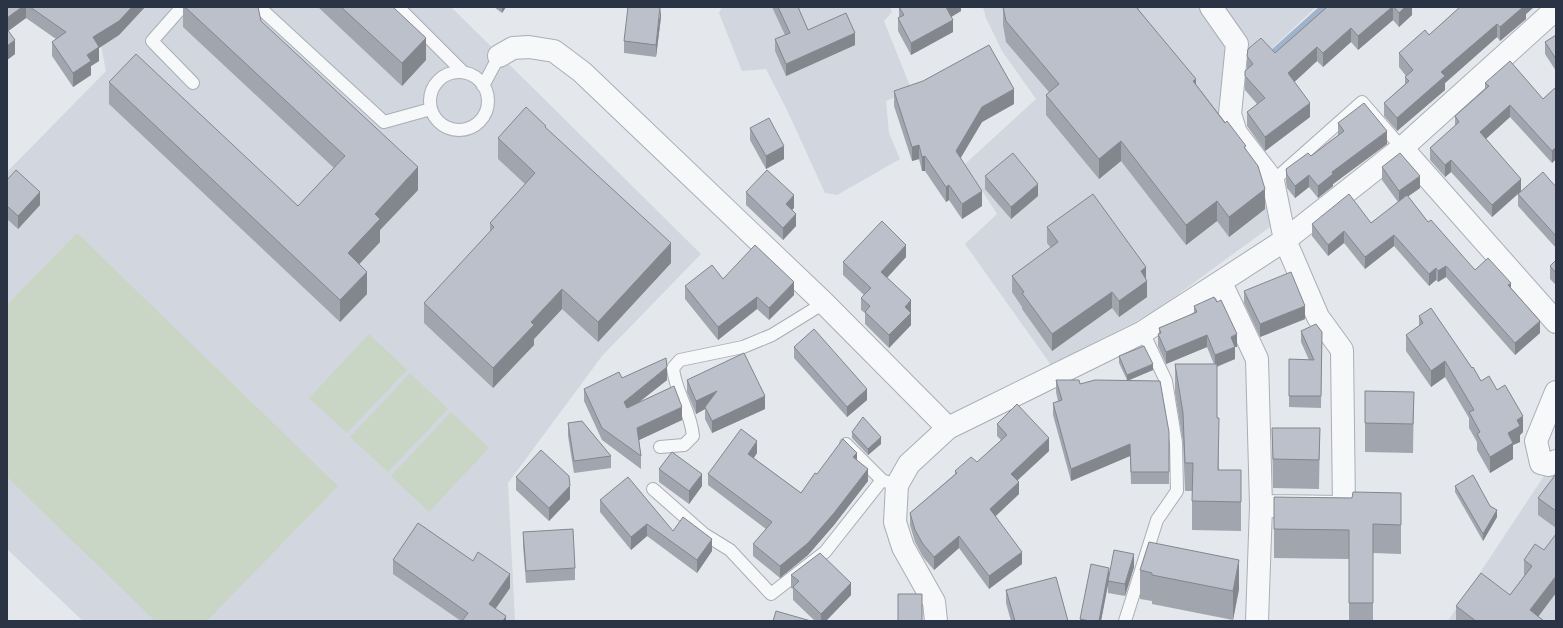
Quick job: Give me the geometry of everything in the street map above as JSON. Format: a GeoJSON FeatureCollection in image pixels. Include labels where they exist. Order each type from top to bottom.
{"type":"FeatureCollection","features":[{"type":"Feature","properties":{"kind":"street"},"geometry":{"type":"LineString","coordinates":[[1211,7],[1237,44],[1230,114],[1236,133],[1273,182],[1285,240],[1318,317],[1342,350],[1344,507],[1261,506]]}},
{"type":"Feature","properties":{"kind":"street"},"geometry":{"type":"LineString","coordinates":[[936,621],[934,602],[903,547],[895,522],[890,483],[908,464],[948,428],[1143,332],[1285,240],[1402,148],[1556,9]]}},
{"type":"Feature","properties":{"kind":"street"},"geometry":{"type":"LineString","coordinates":[[499,56],[513,48],[529,46],[554,51],[582,72],[824,303],[948,428]]}},
{"type":"Feature","properties":{"kind":"street"},"geometry":{"type":"LineString","coordinates":[[1402,148],[1556,322]]}},
{"type":"Feature","properties":{"kind":"street"},"geometry":{"type":"LineString","coordinates":[[1221,282],[1257,359],[1261,506],[1257,621]]}},
{"type":"Feature","properties":{"kind":"street"},"geometry":{"type":"LineString","coordinates":[[1556,392],[1536,441],[1541,463],[1549,465],[1556,460]]}},
{"type":"Feature","properties":{"kind":"lane"},"geometry":{"type":"LineString","coordinates":[[182,7],[152,41],[193,83]]}},
{"type":"Feature","properties":{"kind":"lane"},"geometry":{"type":"LineString","coordinates":[[259,7],[384,122],[431,109]]}},
{"type":"Feature","properties":{"kind":"lane"},"geometry":{"type":"LineString","coordinates":[[398,7],[463,72]]}},
{"type":"Feature","properties":{"kind":"lane"},"geometry":{"type":"LineString","coordinates":[[483,86],[499,56]]}},
{"type":"Feature","properties":{"kind":"lane"},"geometry":{"type":"LineString","coordinates":[[453,72],[463,72],[472,75],[480,81],[486,89],[488,99],[487,109],[479,121],[468,128],[459,130],[442,124],[435,117],[431,109],[430,100],[432,90],[436,82],[453,72]]}},
{"type":"Feature","properties":{"kind":"lane"},"geometry":{"type":"LineString","coordinates":[[1273,182],[1362,102],[1402,148]]}},
{"type":"Feature","properties":{"kind":"lane"},"geometry":{"type":"LineString","coordinates":[[660,447],[684,445],[693,436],[692,424],[674,380],[673,368],[680,360],[743,347],[772,335],[824,303]]}},
{"type":"Feature","properties":{"kind":"lane"},"geometry":{"type":"LineString","coordinates":[[1125,621],[1157,520],[1177,491],[1176,443],[1166,381],[1143,332]]}},
{"type":"Feature","properties":{"kind":"lane"},"geometry":{"type":"LineString","coordinates":[[653,489],[704,534],[730,550],[771,594],[825,552],[890,483],[846,443]]}},
{"type":"Feature","properties":{"kind":"shaded area"},"geometry":{"type":"Polygon","coordinates":[[[81,7],[451,7],[701,254],[602,356],[508,483],[515,621],[83,621],[7,549],[7,172],[106,71],[96,21],[81,7]]]}},
{"type":"Feature","properties":{"kind":"shaded area"},"geometry":{"type":"Polygon","coordinates":[[[722,7],[890,7],[892,12],[884,21],[912,91],[886,101],[889,133],[900,159],[837,195],[825,193],[787,110],[766,69],[742,71],[719,13],[722,7]]]}},
{"type":"Feature","properties":{"kind":"shaded area"},"geometry":{"type":"Polygon","coordinates":[[[983,7],[1316,7],[1271,49],[1261,37],[1231,65],[1223,113],[1269,187],[1274,224],[1154,312],[1051,365],[965,244],[997,214],[965,164],[1036,99],[1002,51],[986,18],[983,7]]]}},
{"type":"Feature","properties":{"kind":"shaded area"},"geometry":{"type":"Polygon","coordinates":[[[1544,476],[1556,476],[1556,621],[1448,621],[1544,476]]]}},
{"type":"Feature","properties":{"kind":"green space"},"geometry":{"type":"Polygon","coordinates":[[[77,233],[338,486],[207,621],[155,621],[7,477],[7,305],[77,233]]]}},
{"type":"Feature","properties":{"kind":"green space"},"geometry":{"type":"Polygon","coordinates":[[[369,334],[407,370],[347,433],[309,398],[369,334]]]}},
{"type":"Feature","properties":{"kind":"green space"},"geometry":{"type":"Polygon","coordinates":[[[410,373],[448,409],[388,472],[350,437],[410,373]]]}},
{"type":"Feature","properties":{"kind":"green space"},"geometry":{"type":"Polygon","coordinates":[[[451,412],[489,448],[429,512],[391,476],[451,412]]]}},
{"type":"Feature","properties":{"kind":"building"},"geometry":{"type":"Polygon","coordinates":[[[7,7],[22,7],[7,18],[7,7]]]}},
{"type":"Feature","properties":{"kind":"building"},"geometry":{"type":"Polygon","coordinates":[[[30,7],[132,7],[119,21],[93,37],[99,47],[87,55],[91,61],[73,73],[52,42],[66,32],[30,7]]]}},
{"type":"Feature","properties":{"kind":"building"},"geometry":{"type":"Polygon","coordinates":[[[185,7],[258,7],[261,21],[418,167],[375,214],[380,219],[348,253],[367,272],[340,300],[109,82],[136,54],[298,206],[345,156],[185,7]]]}},
{"type":"Feature","properties":{"kind":"building"},"geometry":{"type":"Polygon","coordinates":[[[341,7],[393,7],[426,38],[402,63],[341,7]]]}},
{"type":"Feature","properties":{"kind":"building"},"geometry":{"type":"Polygon","coordinates":[[[628,7],[660,7],[656,45],[624,41],[628,7]]]}},
{"type":"Feature","properties":{"kind":"building"},"geometry":{"type":"Polygon","coordinates":[[[778,7],[798,7],[808,30],[846,13],[855,33],[786,64],[775,39],[790,33],[778,7]]]}},
{"type":"Feature","properties":{"kind":"building"},"geometry":{"type":"Polygon","coordinates":[[[899,7],[946,7],[953,20],[911,43],[898,18],[904,15],[899,7]]]}},
{"type":"Feature","properties":{"kind":"building"},"geometry":{"type":"Polygon","coordinates":[[[1003,7],[1136,7],[1196,79],[1193,81],[1225,123],[1227,121],[1246,146],[1244,147],[1258,166],[1265,189],[1229,217],[1217,201],[1186,225],[1121,141],[1099,159],[1046,95],[1059,84],[1006,21],[1003,7]]]}},
{"type":"Feature","properties":{"kind":"building"},"geometry":{"type":"Polygon","coordinates":[[[1327,7],[1392,7],[1358,36],[1351,28],[1323,53],[1317,47],[1288,73],[1310,103],[1265,137],[1247,112],[1265,98],[1245,76],[1245,71],[1253,64],[1247,56],[1248,49],[1261,38],[1275,53],[1327,7]]]}},
{"type":"Feature","properties":{"kind":"building"},"geometry":{"type":"Polygon","coordinates":[[[1394,7],[1405,7],[1399,13],[1394,7]]]}},
{"type":"Feature","properties":{"kind":"building"},"geometry":{"type":"Polygon","coordinates":[[[1460,7],[1523,7],[1500,27],[1497,24],[1441,72],[1445,76],[1397,118],[1384,103],[1409,81],[1405,77],[1413,70],[1399,53],[1425,30],[1429,35],[1460,7]]]}},
{"type":"Feature","properties":{"kind":"building"},"geometry":{"type":"Polygon","coordinates":[[[7,29],[15,40],[7,46],[7,29]]]}},
{"type":"Feature","properties":{"kind":"building"},"geometry":{"type":"Polygon","coordinates":[[[1556,35],[1556,59],[1545,42],[1556,35]]]}},
{"type":"Feature","properties":{"kind":"building"},"geometry":{"type":"Polygon","coordinates":[[[989,45],[1014,89],[982,107],[956,151],[982,191],[962,204],[949,185],[946,187],[925,156],[922,157],[919,145],[912,147],[894,91],[923,81],[989,45]]]}},
{"type":"Feature","properties":{"kind":"building"},"geometry":{"type":"Polygon","coordinates":[[[1510,61],[1543,99],[1556,87],[1556,147],[1552,151],[1510,105],[1480,132],[1521,179],[1492,205],[1451,160],[1445,165],[1430,148],[1459,122],[1455,116],[1489,86],[1485,83],[1510,61]]]}},
{"type":"Feature","properties":{"kind":"building"},"geometry":{"type":"Polygon","coordinates":[[[1364,103],[1387,131],[1332,172],[1333,174],[1318,186],[1309,175],[1295,186],[1287,175],[1286,169],[1308,153],[1311,156],[1344,131],[1338,123],[1364,103]]]}},
{"type":"Feature","properties":{"kind":"building"},"geometry":{"type":"Polygon","coordinates":[[[526,107],[546,126],[545,127],[671,243],[598,322],[562,289],[531,322],[534,325],[493,368],[424,303],[494,227],[490,223],[535,173],[498,138],[526,107]]]}},
{"type":"Feature","properties":{"kind":"building"},"geometry":{"type":"Polygon","coordinates":[[[769,118],[784,146],[766,156],[750,128],[769,118]]]}},
{"type":"Feature","properties":{"kind":"building"},"geometry":{"type":"Polygon","coordinates":[[[1013,153],[1038,184],[1011,207],[985,176],[1013,153]]]}},
{"type":"Feature","properties":{"kind":"building"},"geometry":{"type":"Polygon","coordinates":[[[1400,153],[1420,176],[1399,191],[1382,167],[1400,153]]]}},
{"type":"Feature","properties":{"kind":"building"},"geometry":{"type":"Polygon","coordinates":[[[16,170],[40,192],[18,216],[7,206],[7,180],[16,170]]]}},
{"type":"Feature","properties":{"kind":"building"},"geometry":{"type":"Polygon","coordinates":[[[767,170],[794,195],[786,204],[796,214],[783,228],[746,192],[767,170]]]}},
{"type":"Feature","properties":{"kind":"building"},"geometry":{"type":"Polygon","coordinates":[[[1543,172],[1556,187],[1556,236],[1518,194],[1543,172]]]}},
{"type":"Feature","properties":{"kind":"building"},"geometry":{"type":"Polygon","coordinates":[[[1093,194],[1146,267],[1141,271],[1147,281],[1119,301],[1112,292],[1052,334],[1022,293],[1024,292],[1012,276],[1058,242],[1047,227],[1093,194]]]}},
{"type":"Feature","properties":{"kind":"building"},"geometry":{"type":"Polygon","coordinates":[[[1349,194],[1371,223],[1407,195],[1428,222],[1431,220],[1475,270],[1488,258],[1511,283],[1508,285],[1540,321],[1515,343],[1446,266],[1438,271],[1436,268],[1429,274],[1394,235],[1365,257],[1344,231],[1328,245],[1312,224],[1349,194]]]}},
{"type":"Feature","properties":{"kind":"building"},"geometry":{"type":"Polygon","coordinates":[[[882,221],[906,245],[881,272],[911,300],[905,307],[911,313],[889,335],[865,312],[870,306],[861,298],[871,288],[843,262],[882,221]]]}},
{"type":"Feature","properties":{"kind":"building"},"geometry":{"type":"Polygon","coordinates":[[[755,245],[794,282],[769,308],[757,297],[718,327],[685,286],[712,265],[723,279],[755,245]]]}},
{"type":"Feature","properties":{"kind":"building"},"geometry":{"type":"Polygon","coordinates":[[[1556,260],[1556,273],[1550,266],[1556,260]]]}},
{"type":"Feature","properties":{"kind":"building"},"geometry":{"type":"Polygon","coordinates":[[[1291,272],[1305,306],[1260,324],[1244,291],[1291,272]]]}},
{"type":"Feature","properties":{"kind":"building"},"geometry":{"type":"Polygon","coordinates":[[[1214,297],[1217,302],[1221,300],[1237,334],[1231,337],[1235,347],[1215,355],[1207,335],[1166,352],[1158,334],[1161,333],[1159,328],[1197,312],[1194,306],[1214,297]]]}},
{"type":"Feature","properties":{"kind":"building"},"geometry":{"type":"Polygon","coordinates":[[[1431,308],[1472,368],[1473,367],[1481,381],[1489,376],[1497,390],[1505,385],[1523,416],[1517,420],[1520,426],[1508,433],[1513,443],[1490,457],[1477,434],[1480,432],[1469,412],[1474,410],[1445,361],[1431,371],[1406,335],[1423,323],[1419,316],[1431,308]]]}},
{"type":"Feature","properties":{"kind":"building"},"geometry":{"type":"Polygon","coordinates":[[[1316,324],[1322,332],[1321,396],[1289,396],[1289,359],[1314,360],[1301,331],[1316,324]]]}},
{"type":"Feature","properties":{"kind":"building"},"geometry":{"type":"Polygon","coordinates":[[[814,329],[867,389],[847,407],[794,347],[814,329]]]}},
{"type":"Feature","properties":{"kind":"building"},"geometry":{"type":"Polygon","coordinates":[[[1144,346],[1153,364],[1127,375],[1119,356],[1144,346]]]}},
{"type":"Feature","properties":{"kind":"building"},"geometry":{"type":"Polygon","coordinates":[[[744,353],[765,396],[712,421],[705,407],[717,391],[696,401],[687,380],[744,353]]]}},
{"type":"Feature","properties":{"kind":"building"},"geometry":{"type":"Polygon","coordinates":[[[666,358],[667,367],[624,402],[627,408],[674,386],[682,407],[637,428],[641,456],[602,428],[584,389],[619,372],[622,378],[666,358]]]}},
{"type":"Feature","properties":{"kind":"building"},"geometry":{"type":"Polygon","coordinates":[[[1175,364],[1217,364],[1217,418],[1219,418],[1218,470],[1241,470],[1241,502],[1192,501],[1193,463],[1185,463],[1183,413],[1175,364]]]}},
{"type":"Feature","properties":{"kind":"building"},"geometry":{"type":"Polygon","coordinates":[[[1056,380],[1079,380],[1080,384],[1095,380],[1160,381],[1169,432],[1169,472],[1131,472],[1130,444],[1071,469],[1053,403],[1062,400],[1056,380]]]}},
{"type":"Feature","properties":{"kind":"building"},"geometry":{"type":"Polygon","coordinates":[[[1365,391],[1414,392],[1413,424],[1365,423],[1365,391]]]}},
{"type":"Feature","properties":{"kind":"building"},"geometry":{"type":"Polygon","coordinates":[[[1017,404],[1049,438],[1011,474],[1019,482],[990,509],[1022,552],[989,576],[959,536],[934,557],[923,544],[915,530],[910,513],[957,473],[955,471],[971,457],[977,462],[1007,435],[997,424],[1017,404]]]}},
{"type":"Feature","properties":{"kind":"building"},"geometry":{"type":"Polygon","coordinates":[[[863,417],[881,437],[868,449],[852,432],[863,417]]]}},
{"type":"Feature","properties":{"kind":"building"},"geometry":{"type":"Polygon","coordinates":[[[582,421],[611,456],[574,461],[568,423],[582,421]]]}},
{"type":"Feature","properties":{"kind":"building"},"geometry":{"type":"Polygon","coordinates":[[[1272,428],[1320,428],[1319,460],[1273,459],[1272,428]]]}},
{"type":"Feature","properties":{"kind":"building"},"geometry":{"type":"Polygon","coordinates":[[[741,429],[757,441],[748,454],[801,493],[815,473],[817,474],[843,439],[857,453],[853,457],[868,469],[834,513],[808,543],[780,566],[753,544],[772,522],[708,474],[741,429]]]}},
{"type":"Feature","properties":{"kind":"building"},"geometry":{"type":"Polygon","coordinates":[[[541,450],[569,476],[570,486],[549,508],[516,477],[541,450]]]}},
{"type":"Feature","properties":{"kind":"building"},"geometry":{"type":"Polygon","coordinates":[[[672,452],[702,474],[689,491],[659,469],[672,452]]]}},
{"type":"Feature","properties":{"kind":"building"},"geometry":{"type":"Polygon","coordinates":[[[1556,474],[1556,511],[1538,498],[1556,474]]]}},
{"type":"Feature","properties":{"kind":"building"},"geometry":{"type":"Polygon","coordinates":[[[1473,475],[1490,506],[1497,510],[1483,534],[1455,486],[1473,475]]]}},
{"type":"Feature","properties":{"kind":"building"},"geometry":{"type":"Polygon","coordinates":[[[628,477],[673,531],[683,517],[712,539],[697,560],[647,524],[631,537],[600,500],[628,477]]]}},
{"type":"Feature","properties":{"kind":"building"},"geometry":{"type":"Polygon","coordinates":[[[1353,492],[1401,493],[1401,525],[1373,524],[1373,603],[1349,603],[1349,530],[1274,529],[1274,497],[1352,498],[1353,492]]]}},
{"type":"Feature","properties":{"kind":"building"},"geometry":{"type":"Polygon","coordinates":[[[418,523],[473,561],[478,552],[510,574],[489,604],[506,616],[503,621],[462,621],[468,613],[393,560],[418,523]]]}},
{"type":"Feature","properties":{"kind":"building"},"geometry":{"type":"Polygon","coordinates":[[[573,529],[575,568],[526,571],[523,532],[573,529]]]}},
{"type":"Feature","properties":{"kind":"building"},"geometry":{"type":"Polygon","coordinates":[[[1556,534],[1556,576],[1530,610],[1544,621],[1476,621],[1456,606],[1481,573],[1510,595],[1532,566],[1524,560],[1535,544],[1544,550],[1556,534]]]}},
{"type":"Feature","properties":{"kind":"building"},"geometry":{"type":"Polygon","coordinates":[[[1149,542],[1239,560],[1233,591],[1152,575],[1152,573],[1140,570],[1149,542]]]}},
{"type":"Feature","properties":{"kind":"building"},"geometry":{"type":"Polygon","coordinates":[[[1114,550],[1134,554],[1125,584],[1108,581],[1114,550]]]}},
{"type":"Feature","properties":{"kind":"building"},"geometry":{"type":"Polygon","coordinates":[[[820,553],[851,583],[821,614],[793,587],[799,581],[791,575],[820,553]]]}},
{"type":"Feature","properties":{"kind":"building"},"geometry":{"type":"Polygon","coordinates":[[[1091,564],[1109,568],[1099,621],[1080,619],[1091,564]]]}},
{"type":"Feature","properties":{"kind":"building"},"geometry":{"type":"Polygon","coordinates":[[[1056,577],[1068,621],[1015,621],[1006,590],[1056,577]]]}},
{"type":"Feature","properties":{"kind":"building"},"geometry":{"type":"Polygon","coordinates":[[[898,594],[922,594],[922,621],[898,621],[898,594]]]}},
{"type":"Feature","properties":{"kind":"building"},"geometry":{"type":"Polygon","coordinates":[[[776,611],[811,621],[773,621],[776,611]]]}},
{"type":"Feature","properties":{"kind":"waterway"},"geometry":{"type":"LineString","coordinates":[[1274,52],[1324,7]]}}]}
